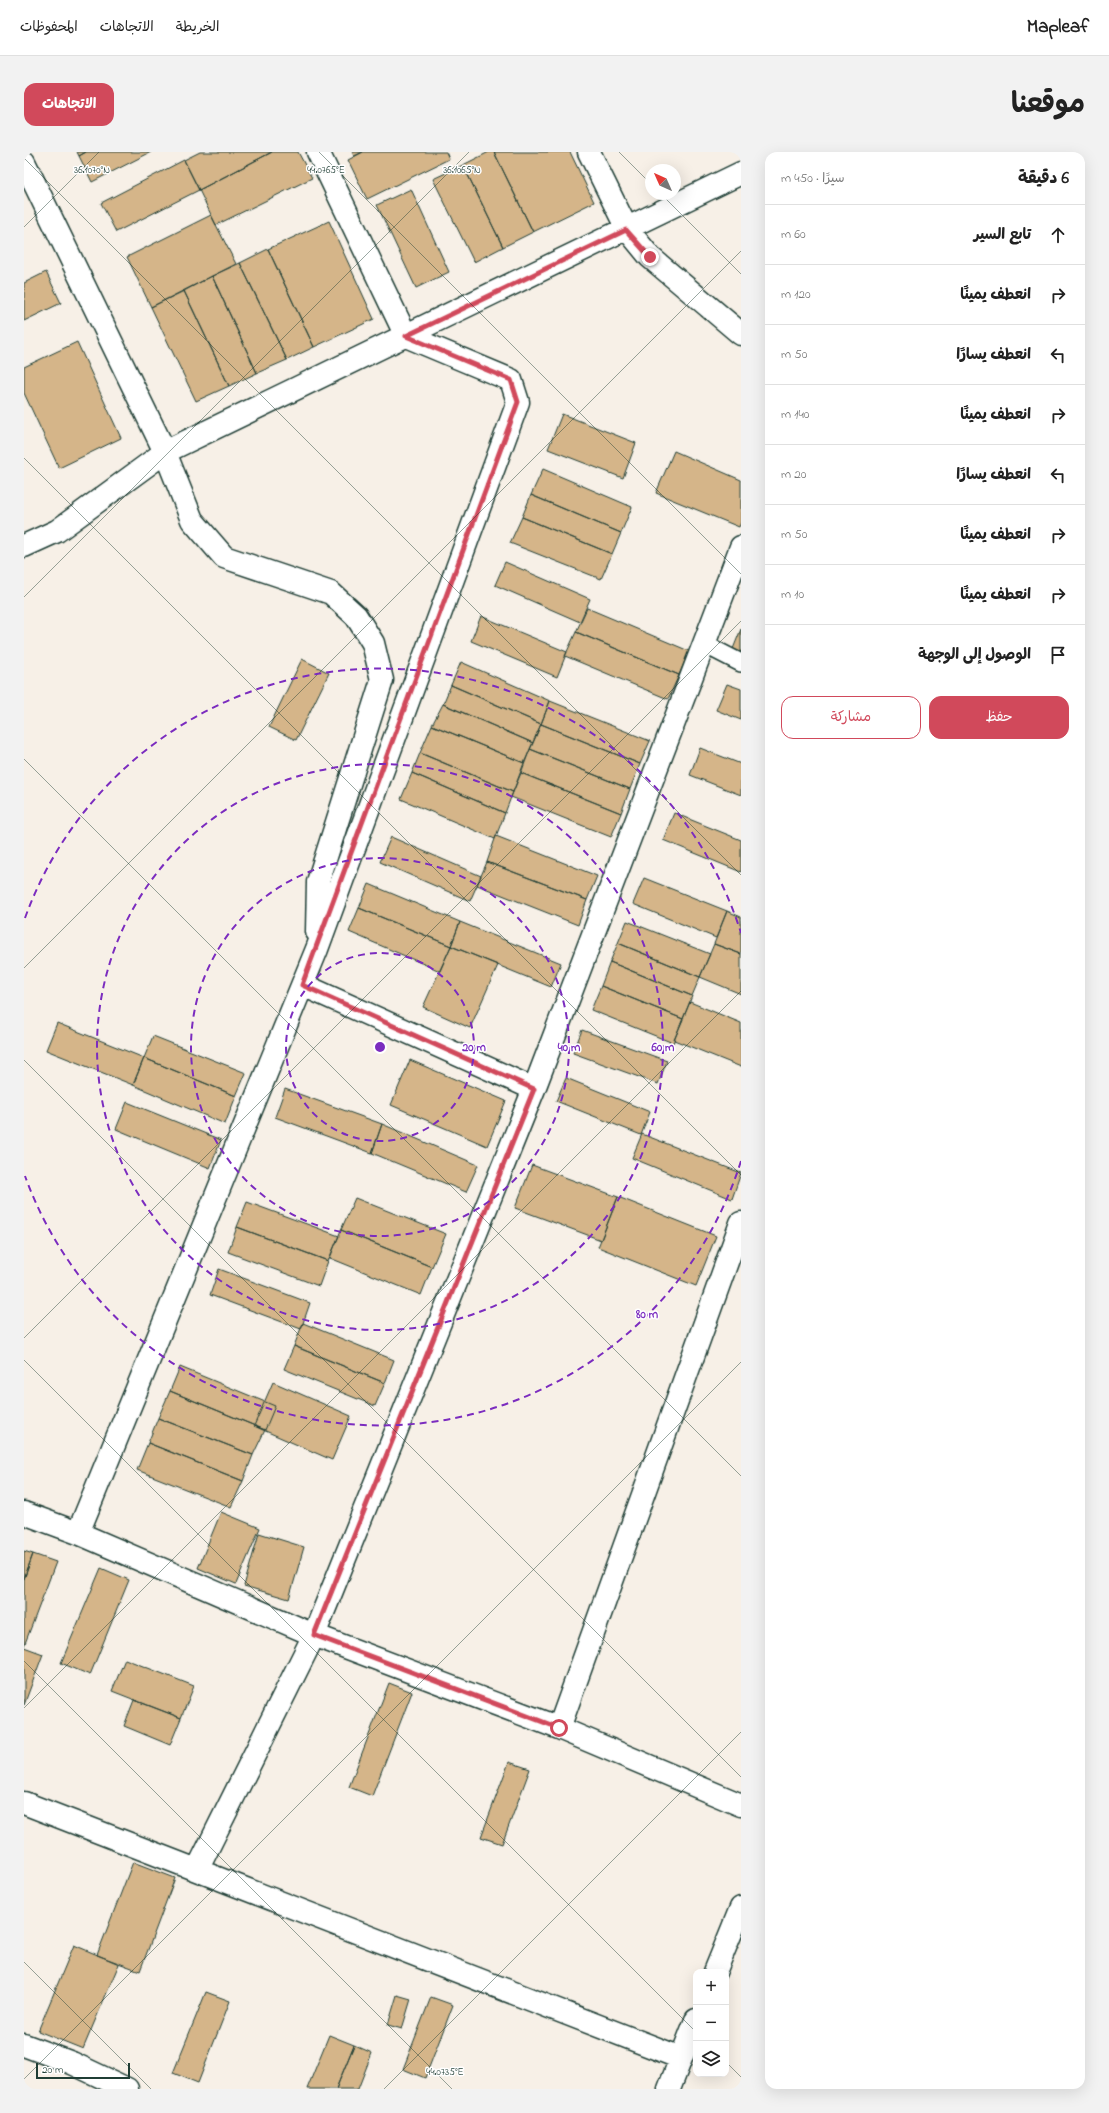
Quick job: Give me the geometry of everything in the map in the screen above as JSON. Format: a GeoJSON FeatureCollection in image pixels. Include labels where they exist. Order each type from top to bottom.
{"type":"FeatureCollection","features":[{"type":"Feature","properties":{"kind":"street"},"geometry":{"type":"LineString","coordinates":[[78,1534],[317,949],[518,402],[511,380],[406,336],[318,152]]}},
{"type":"Feature","properties":{"kind":"street"},"geometry":{"type":"LineString","coordinates":[[589,152],[626,230],[650,257],[741,334]]}},
{"type":"Feature","properties":{"kind":"street"},"geometry":{"type":"LineString","coordinates":[[24,162],[165,452],[192,520],[224,557],[331,593],[356,616],[373,643],[382,680],[318,882],[317,949]]}},
{"type":"Feature","properties":{"kind":"street"},"geometry":{"type":"LineString","coordinates":[[24,546],[57,531],[165,452],[741,173]]}},
{"type":"Feature","properties":{"kind":"street"},"geometry":{"type":"LineString","coordinates":[[197,1870],[314,1635],[534,1089],[741,547]]}},
{"type":"Feature","properties":{"kind":"street"},"geometry":{"type":"LineString","coordinates":[[302,985],[534,1089]]}},
{"type":"Feature","properties":{"kind":"street"},"geometry":{"type":"LineString","coordinates":[[559,1728],[741,1223]]}},
{"type":"Feature","properties":{"kind":"street"},"geometry":{"type":"LineString","coordinates":[[24,1513],[78,1534],[314,1635],[559,1728],[741,1805]]}},
{"type":"Feature","properties":{"kind":"street"},"geometry":{"type":"LineString","coordinates":[[24,1803],[681,2058]]}},
{"type":"Feature","properties":{"kind":"street"},"geometry":{"type":"LineString","coordinates":[[716,1969],[741,1908]]}},
{"type":"Feature","properties":{"kind":"street"},"geometry":{"type":"LineString","coordinates":[[669,2089],[693,2028]]}},
{"type":"Feature","properties":{"kind":"street"},"geometry":{"type":"LineString","coordinates":[[24,2045],[72,2063],[126,2089]]}},
{"type":"Feature","properties":{"kind":"lane"},"geometry":{"type":"LineString","coordinates":[[704,644],[741,663]]}},
{"type":"Feature","properties":{"kind":"building"},"geometry":{"type":"Polygon","coordinates":[[[77,152],[86,152],[79,156],[77,152]]]}},
{"type":"Feature","properties":{"kind":"building"},"geometry":{"type":"Polygon","coordinates":[[[86,152],[151,152],[92,182],[79,156],[86,152]]]}},
{"type":"Feature","properties":{"kind":"building"},"geometry":{"type":"Polygon","coordinates":[[[200,152],[272,152],[199,190],[184,160],[200,152]]]}},
{"type":"Feature","properties":{"kind":"building"},"geometry":{"type":"Polygon","coordinates":[[[272,152],[298,152],[312,178],[216,225],[199,190],[272,152]]]}},
{"type":"Feature","properties":{"kind":"building"},"geometry":{"type":"Polygon","coordinates":[[[352,152],[363,152],[354,156],[352,152]]]}},
{"type":"Feature","properties":{"kind":"building"},"geometry":{"type":"Polygon","coordinates":[[[363,152],[446,152],[449,159],[367,199],[348,160],[363,152]]]}},
{"type":"Feature","properties":{"kind":"building"},"geometry":{"type":"Polygon","coordinates":[[[489,152],[494,152],[533,232],[503,247],[463,165],[489,152]]]}},
{"type":"Feature","properties":{"kind":"building"},"geometry":{"type":"Polygon","coordinates":[[[494,152],[570,152],[594,202],[533,232],[494,152]]]}},
{"type":"Feature","properties":{"kind":"building"},"geometry":{"type":"Polygon","coordinates":[[[184,160],[199,190],[116,232],[101,203],[184,160]]]}},
{"type":"Feature","properties":{"kind":"building"},"geometry":{"type":"Polygon","coordinates":[[[463,165],[503,247],[474,262],[433,179],[463,165]]]}},
{"type":"Feature","properties":{"kind":"building"},"geometry":{"type":"Polygon","coordinates":[[[411,189],[449,272],[416,288],[377,205],[411,189]]]}},
{"type":"Feature","properties":{"kind":"building"},"geometry":{"type":"Polygon","coordinates":[[[211,215],[236,264],[151,307],[127,257],[211,215]]]}},
{"type":"Feature","properties":{"kind":"building"},"geometry":{"type":"Polygon","coordinates":[[[329,221],[374,319],[314,347],[268,249],[329,221]]]}},
{"type":"Feature","properties":{"kind":"building"},"geometry":{"type":"Polygon","coordinates":[[[268,249],[314,347],[287,360],[240,263],[268,249]]]}},
{"type":"Feature","properties":{"kind":"building"},"geometry":{"type":"Polygon","coordinates":[[[240,263],[287,360],[257,373],[212,276],[240,263]]]}},
{"type":"Feature","properties":{"kind":"building"},"geometry":{"type":"Polygon","coordinates":[[[46,272],[61,303],[24,321],[24,283],[46,272]]]}},
{"type":"Feature","properties":{"kind":"building"},"geometry":{"type":"Polygon","coordinates":[[[212,276],[257,373],[229,386],[184,291],[212,276]]]}},
{"type":"Feature","properties":{"kind":"building"},"geometry":{"type":"Polygon","coordinates":[[[184,291],[229,386],[196,401],[151,307],[184,291]]]}},
{"type":"Feature","properties":{"kind":"building"},"geometry":{"type":"Polygon","coordinates":[[[77,342],[121,438],[59,468],[24,393],[24,367],[77,342]]]}},
{"type":"Feature","properties":{"kind":"building"},"geometry":{"type":"Polygon","coordinates":[[[562,414],[636,443],[623,478],[548,449],[562,414]]]}},
{"type":"Feature","properties":{"kind":"building"},"geometry":{"type":"Polygon","coordinates":[[[674,451],[741,480],[741,522],[739,527],[656,493],[674,451]]]}},
{"type":"Feature","properties":{"kind":"building"},"geometry":{"type":"Polygon","coordinates":[[[543,469],[632,507],[621,533],[531,495],[543,469]]]}},
{"type":"Feature","properties":{"kind":"building"},"geometry":{"type":"Polygon","coordinates":[[[531,495],[621,533],[612,554],[522,517],[531,495]]]}},
{"type":"Feature","properties":{"kind":"building"},"geometry":{"type":"Polygon","coordinates":[[[522,517],[612,554],[601,579],[510,543],[522,517]]]}},
{"type":"Feature","properties":{"kind":"building"},"geometry":{"type":"Polygon","coordinates":[[[505,562],[590,599],[580,622],[495,585],[505,562]]]}},
{"type":"Feature","properties":{"kind":"building"},"geometry":{"type":"Polygon","coordinates":[[[587,608],[689,651],[679,675],[576,632],[587,608]]]}},
{"type":"Feature","properties":{"kind":"building"},"geometry":{"type":"Polygon","coordinates":[[[481,616],[567,652],[557,677],[471,641],[481,616]]]}},
{"type":"Feature","properties":{"kind":"building"},"geometry":{"type":"Polygon","coordinates":[[[741,629],[741,652],[733,649],[741,629]]]}},
{"type":"Feature","properties":{"kind":"building"},"geometry":{"type":"Polygon","coordinates":[[[576,632],[679,675],[668,699],[565,656],[576,632]]]}},
{"type":"Feature","properties":{"kind":"building"},"geometry":{"type":"Polygon","coordinates":[[[302,659],[329,673],[296,740],[269,727],[302,659]]]}},
{"type":"Feature","properties":{"kind":"building"},"geometry":{"type":"Polygon","coordinates":[[[461,662],[550,701],[541,724],[451,685],[461,662]]]}},
{"type":"Feature","properties":{"kind":"building"},"geometry":{"type":"Polygon","coordinates":[[[727,684],[741,689],[741,720],[716,710],[727,684]]]}},
{"type":"Feature","properties":{"kind":"building"},"geometry":{"type":"Polygon","coordinates":[[[451,685],[541,724],[533,743],[443,704],[451,685]]]}},
{"type":"Feature","properties":{"kind":"building"},"geometry":{"type":"Polygon","coordinates":[[[550,701],[650,741],[640,764],[541,724],[550,701]]]}},
{"type":"Feature","properties":{"kind":"building"},"geometry":{"type":"Polygon","coordinates":[[[443,704],[533,743],[524,763],[432,725],[443,704]]]}},
{"type":"Feature","properties":{"kind":"building"},"geometry":{"type":"Polygon","coordinates":[[[541,724],[640,764],[630,789],[530,749],[541,724]]]}},
{"type":"Feature","properties":{"kind":"building"},"geometry":{"type":"Polygon","coordinates":[[[432,725],[524,763],[513,792],[420,753],[432,725]]]}},
{"type":"Feature","properties":{"kind":"building"},"geometry":{"type":"Polygon","coordinates":[[[700,748],[741,764],[741,795],[690,775],[700,748]]]}},
{"type":"Feature","properties":{"kind":"building"},"geometry":{"type":"Polygon","coordinates":[[[530,749],[630,789],[621,813],[521,773],[530,749]]]}},
{"type":"Feature","properties":{"kind":"building"},"geometry":{"type":"Polygon","coordinates":[[[420,753],[513,792],[505,813],[412,773],[420,753]]]}},
{"type":"Feature","properties":{"kind":"building"},"geometry":{"type":"Polygon","coordinates":[[[412,773],[505,813],[495,839],[401,799],[412,773]]]}},
{"type":"Feature","properties":{"kind":"building"},"geometry":{"type":"Polygon","coordinates":[[[521,773],[621,813],[611,837],[511,797],[521,773]]]}},
{"type":"Feature","properties":{"kind":"building"},"geometry":{"type":"Polygon","coordinates":[[[674,813],[741,840],[741,872],[663,840],[674,813]]]}},
{"type":"Feature","properties":{"kind":"building"},"geometry":{"type":"Polygon","coordinates":[[[496,836],[597,876],[587,900],[487,862],[496,836]]]}},
{"type":"Feature","properties":{"kind":"building"},"geometry":{"type":"Polygon","coordinates":[[[391,837],[481,876],[470,901],[380,862],[391,837]]]}},
{"type":"Feature","properties":{"kind":"building"},"geometry":{"type":"Polygon","coordinates":[[[487,862],[587,900],[578,925],[477,885],[487,862]]]}},
{"type":"Feature","properties":{"kind":"building"},"geometry":{"type":"Polygon","coordinates":[[[644,878],[727,911],[716,938],[633,904],[644,878]]]}},
{"type":"Feature","properties":{"kind":"building"},"geometry":{"type":"Polygon","coordinates":[[[369,884],[460,922],[451,946],[359,908],[369,884]]]}},
{"type":"Feature","properties":{"kind":"building"},"geometry":{"type":"Polygon","coordinates":[[[359,908],[451,946],[440,971],[349,932],[359,908]]]}},
{"type":"Feature","properties":{"kind":"building"},"geometry":{"type":"Polygon","coordinates":[[[727,911],[741,917],[741,954],[714,944],[727,911]]]}},
{"type":"Feature","properties":{"kind":"building"},"geometry":{"type":"Polygon","coordinates":[[[627,921],[710,954],[700,977],[618,943],[627,921]]]}},
{"type":"Feature","properties":{"kind":"building"},"geometry":{"type":"Polygon","coordinates":[[[460,922],[561,963],[551,987],[451,946],[460,922]]]}},
{"type":"Feature","properties":{"kind":"building"},"geometry":{"type":"Polygon","coordinates":[[[618,943],[700,977],[692,996],[610,962],[618,943]]]}},
{"type":"Feature","properties":{"kind":"building"},"geometry":{"type":"Polygon","coordinates":[[[714,944],[741,954],[741,994],[700,977],[714,944]]]}},
{"type":"Feature","properties":{"kind":"building"},"geometry":{"type":"Polygon","coordinates":[[[451,946],[498,965],[470,1028],[423,1007],[451,946]]]}},
{"type":"Feature","properties":{"kind":"building"},"geometry":{"type":"Polygon","coordinates":[[[610,962],[692,996],[683,1019],[601,986],[610,962]]]}},
{"type":"Feature","properties":{"kind":"building"},"geometry":{"type":"Polygon","coordinates":[[[601,986],[683,1019],[673,1043],[591,1010],[601,986]]]}},
{"type":"Feature","properties":{"kind":"building"},"geometry":{"type":"Polygon","coordinates":[[[690,1002],[741,1023],[741,1067],[674,1040],[690,1002]]]}},
{"type":"Feature","properties":{"kind":"building"},"geometry":{"type":"Polygon","coordinates":[[[57,1023],[144,1058],[133,1085],[46,1050],[57,1023]]]}},
{"type":"Feature","properties":{"kind":"building"},"geometry":{"type":"Polygon","coordinates":[[[582,1030],[667,1061],[658,1084],[573,1053],[582,1030]]]}},
{"type":"Feature","properties":{"kind":"building"},"geometry":{"type":"Polygon","coordinates":[[[153,1036],[246,1073],[236,1096],[144,1058],[153,1036]]]}},
{"type":"Feature","properties":{"kind":"building"},"geometry":{"type":"Polygon","coordinates":[[[144,1058],[236,1096],[225,1124],[133,1085],[144,1058]]]}},
{"type":"Feature","properties":{"kind":"building"},"geometry":{"type":"Polygon","coordinates":[[[410,1060],[506,1101],[487,1146],[391,1105],[410,1060]]]}},
{"type":"Feature","properties":{"kind":"building"},"geometry":{"type":"Polygon","coordinates":[[[566,1078],[650,1112],[641,1135],[556,1101],[566,1078]]]}},
{"type":"Feature","properties":{"kind":"building"},"geometry":{"type":"Polygon","coordinates":[[[285,1089],[382,1124],[372,1153],[275,1117],[285,1089]]]}},
{"type":"Feature","properties":{"kind":"building"},"geometry":{"type":"Polygon","coordinates":[[[127,1102],[221,1140],[210,1168],[116,1129],[127,1102]]]}},
{"type":"Feature","properties":{"kind":"building"},"geometry":{"type":"Polygon","coordinates":[[[382,1124],[478,1165],[466,1192],[372,1153],[382,1124]]]}},
{"type":"Feature","properties":{"kind":"building"},"geometry":{"type":"Polygon","coordinates":[[[642,1134],[741,1173],[732,1199],[632,1158],[642,1134]]]}},
{"type":"Feature","properties":{"kind":"building"},"geometry":{"type":"Polygon","coordinates":[[[532,1165],[618,1197],[601,1240],[515,1208],[532,1165]]]}},
{"type":"Feature","properties":{"kind":"building"},"geometry":{"type":"Polygon","coordinates":[[[618,1197],[716,1236],[696,1286],[598,1247],[618,1197]]]}},
{"type":"Feature","properties":{"kind":"building"},"geometry":{"type":"Polygon","coordinates":[[[355,1198],[446,1234],[432,1267],[341,1230],[355,1198]]]}},
{"type":"Feature","properties":{"kind":"building"},"geometry":{"type":"Polygon","coordinates":[[[247,1202],[339,1236],[328,1261],[237,1227],[247,1202]]]}},
{"type":"Feature","properties":{"kind":"building"},"geometry":{"type":"Polygon","coordinates":[[[237,1227],[328,1261],[319,1286],[228,1252],[237,1227]]]}},
{"type":"Feature","properties":{"kind":"building"},"geometry":{"type":"Polygon","coordinates":[[[341,1230],[432,1267],[421,1295],[330,1258],[341,1230]]]}},
{"type":"Feature","properties":{"kind":"building"},"geometry":{"type":"Polygon","coordinates":[[[219,1269],[310,1303],[301,1329],[210,1295],[219,1269]]]}},
{"type":"Feature","properties":{"kind":"building"},"geometry":{"type":"Polygon","coordinates":[[[303,1323],[394,1360],[385,1383],[294,1346],[303,1323]]]}},
{"type":"Feature","properties":{"kind":"building"},"geometry":{"type":"Polygon","coordinates":[[[294,1346],[385,1383],[375,1406],[284,1369],[294,1346]]]}},
{"type":"Feature","properties":{"kind":"building"},"geometry":{"type":"Polygon","coordinates":[[[180,1367],[275,1406],[265,1430],[170,1391],[180,1367]]]}},
{"type":"Feature","properties":{"kind":"building"},"geometry":{"type":"Polygon","coordinates":[[[273,1382],[351,1416],[332,1460],[254,1426],[273,1382]]]}},
{"type":"Feature","properties":{"kind":"building"},"geometry":{"type":"Polygon","coordinates":[[[170,1391],[265,1430],[253,1455],[158,1418],[170,1391]]]}},
{"type":"Feature","properties":{"kind":"building"},"geometry":{"type":"Polygon","coordinates":[[[158,1418],[253,1455],[243,1481],[148,1443],[158,1418]]]}},
{"type":"Feature","properties":{"kind":"building"},"geometry":{"type":"Polygon","coordinates":[[[148,1443],[243,1481],[231,1507],[137,1470],[148,1443]]]}},
{"type":"Feature","properties":{"kind":"building"},"geometry":{"type":"Polygon","coordinates":[[[221,1512],[260,1528],[236,1584],[198,1568],[221,1512]]]}},
{"type":"Feature","properties":{"kind":"building"},"geometry":{"type":"Polygon","coordinates":[[[259,1533],[304,1547],[289,1599],[244,1586],[259,1533]]]}},
{"type":"Feature","properties":{"kind":"building"},"geometry":{"type":"Polygon","coordinates":[[[24,1551],[33,1554],[24,1579],[24,1551]]]}},
{"type":"Feature","properties":{"kind":"building"},"geometry":{"type":"Polygon","coordinates":[[[33,1554],[56,1562],[24,1646],[24,1579],[33,1554]]]}},
{"type":"Feature","properties":{"kind":"building"},"geometry":{"type":"Polygon","coordinates":[[[101,1568],[129,1580],[90,1675],[61,1663],[101,1568]]]}},
{"type":"Feature","properties":{"kind":"building"},"geometry":{"type":"Polygon","coordinates":[[[24,1647],[43,1654],[24,1705],[24,1647]]]}},
{"type":"Feature","properties":{"kind":"building"},"geometry":{"type":"Polygon","coordinates":[[[125,1659],[194,1686],[181,1718],[112,1691],[125,1659]]]}},
{"type":"Feature","properties":{"kind":"building"},"geometry":{"type":"Polygon","coordinates":[[[389,1683],[412,1692],[372,1796],[349,1787],[389,1683]]]}},
{"type":"Feature","properties":{"kind":"building"},"geometry":{"type":"Polygon","coordinates":[[[134,1700],[181,1718],[170,1745],[124,1726],[134,1700]]]}},
{"type":"Feature","properties":{"kind":"building"},"geometry":{"type":"Polygon","coordinates":[[[509,1762],[530,1769],[502,1844],[481,1837],[509,1762]]]}},
{"type":"Feature","properties":{"kind":"building"},"geometry":{"type":"Polygon","coordinates":[[[133,1862],[175,1878],[140,1971],[97,1955],[133,1862]]]}},
{"type":"Feature","properties":{"kind":"building"},"geometry":{"type":"Polygon","coordinates":[[[74,1945],[119,1964],[83,2049],[38,2031],[74,1945]]]}},
{"type":"Feature","properties":{"kind":"building"},"geometry":{"type":"Polygon","coordinates":[[[206,1992],[230,2001],[198,2083],[173,2073],[206,1992]]]}},
{"type":"Feature","properties":{"kind":"building"},"geometry":{"type":"Polygon","coordinates":[[[397,1995],[411,1999],[402,2029],[388,2025],[397,1995]]]}},
{"type":"Feature","properties":{"kind":"building"},"geometry":{"type":"Polygon","coordinates":[[[431,1997],[453,2005],[425,2078],[403,2069],[431,1997]]]}},
{"type":"Feature","properties":{"kind":"building"},"geometry":{"type":"Polygon","coordinates":[[[329,2035],[354,2045],[336,2089],[307,2089],[329,2035]]]}},
{"type":"Feature","properties":{"kind":"building"},"geometry":{"type":"Polygon","coordinates":[[[354,2045],[372,2053],[358,2089],[336,2089],[354,2045]]]}},
{"type":"Feature","properties":{"kind":"route"},"geometry":{"type":"LineString","coordinates":[[559,1728],[314,1635],[534,1089],[302,985],[317,949],[518,402],[511,380],[423,341],[406,336],[626,230],[650,257]]}}]}
